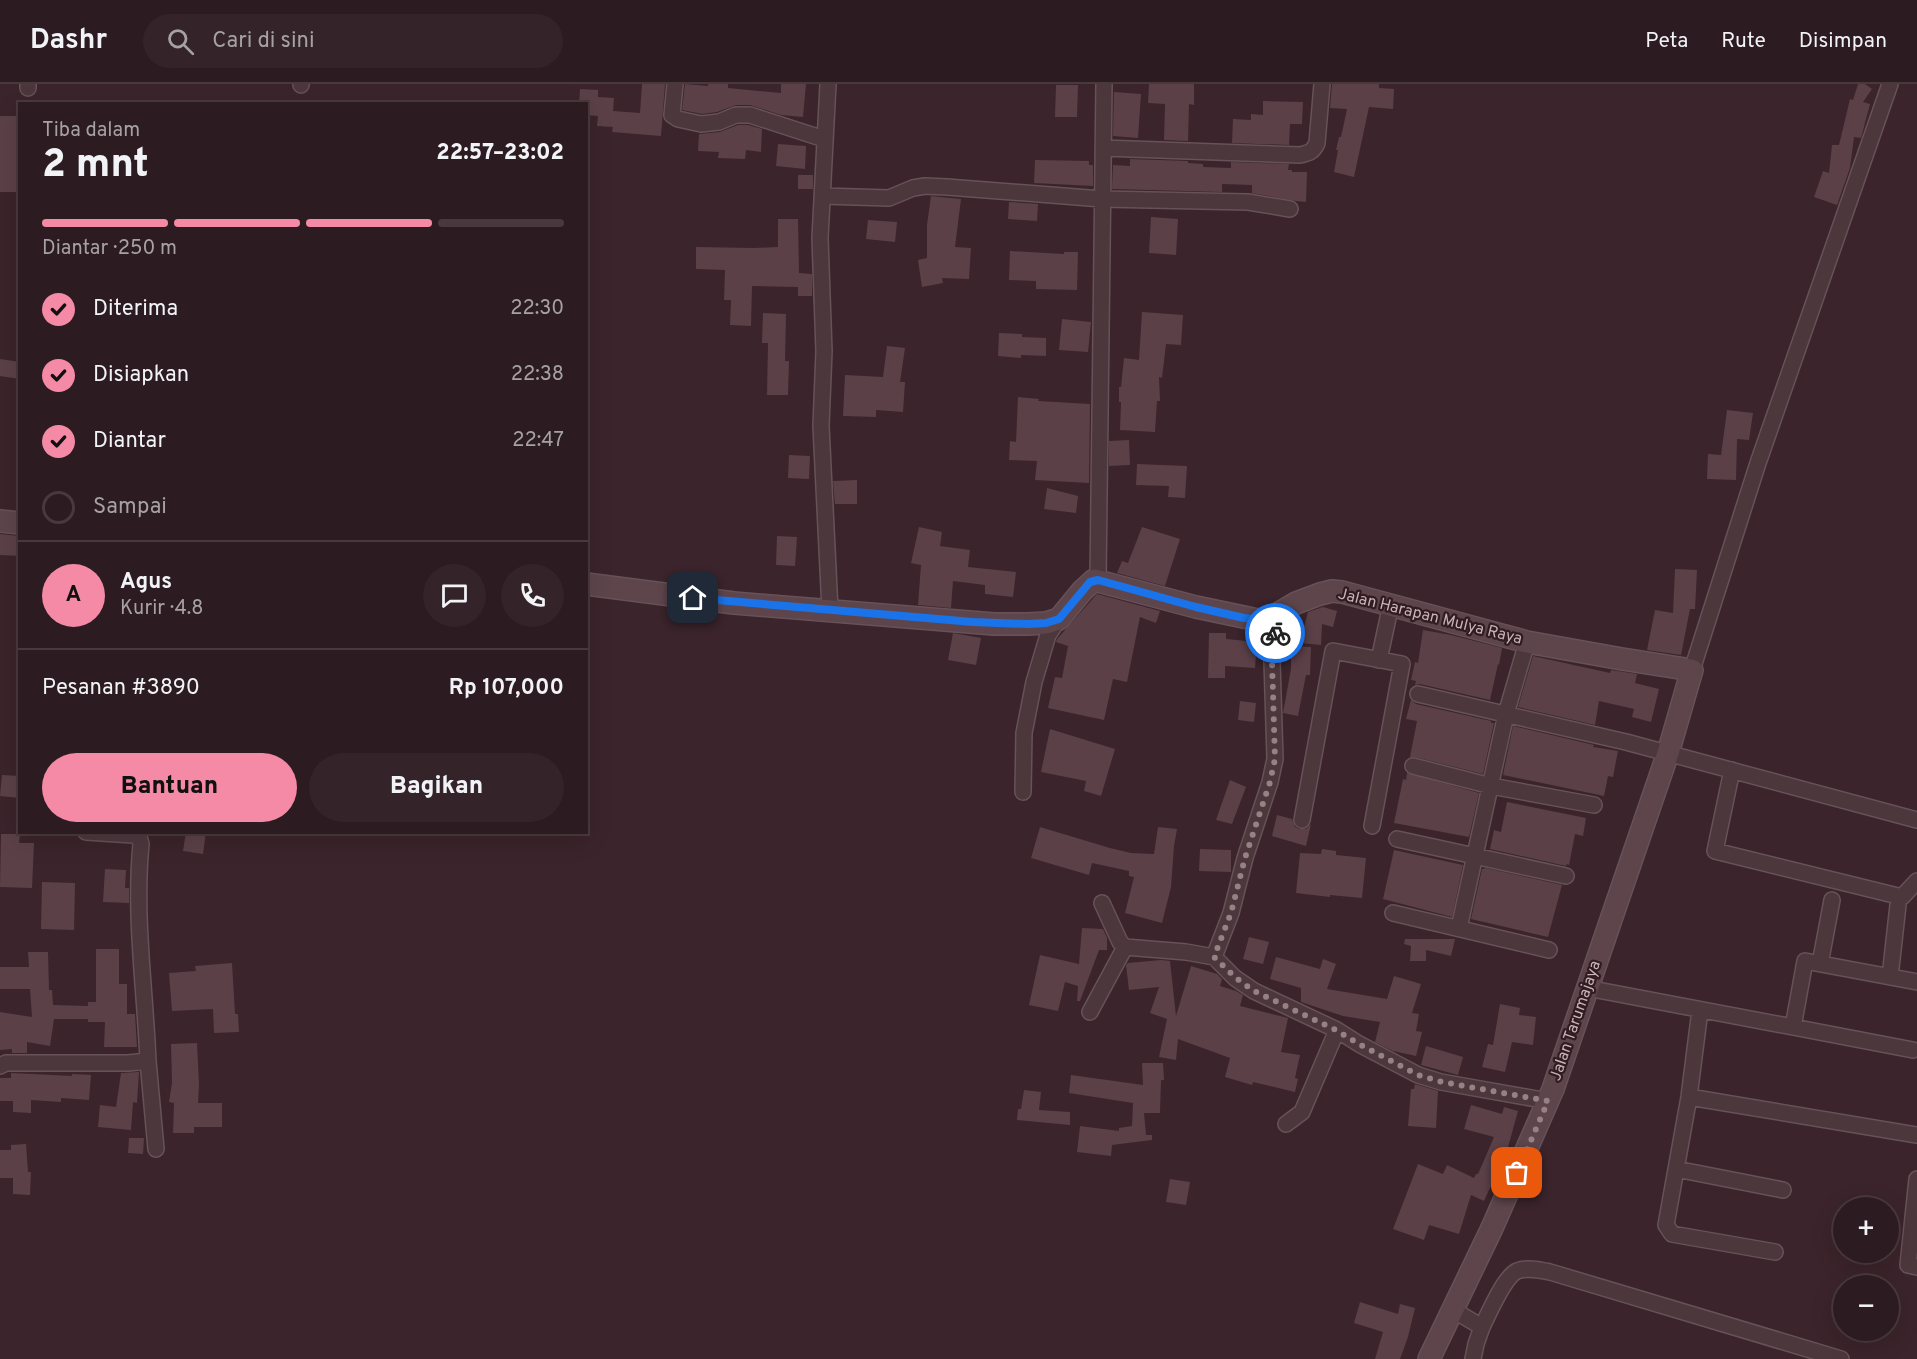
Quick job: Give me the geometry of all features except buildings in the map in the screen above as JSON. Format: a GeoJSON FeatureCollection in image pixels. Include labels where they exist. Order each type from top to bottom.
{"type":"FeatureCollection","features":[{"type":"Feature","properties":{"kind":"street"},"geometry":{"type":"LineString","coordinates":[[675,84],[672,115],[678,119],[701,124],[719,122],[736,115],[750,115],[824,139]]}},
{"type":"Feature","properties":{"kind":"street"},"geometry":{"type":"LineString","coordinates":[[828,84],[820,251],[824,351],[821,426],[830,610]]}},
{"type":"Feature","properties":{"kind":"street"},"geometry":{"type":"LineString","coordinates":[[1023,792],[1024,733],[1041,654],[1048,635],[1059,619],[1090,582],[1098,580],[1104,84]]}},
{"type":"Feature","properties":{"kind":"street"},"geometry":{"type":"LineString","coordinates":[[1103,148],[1300,155],[1310,153],[1317,143],[1322,84]]}},
{"type":"Feature","properties":{"kind":"street"},"geometry":{"type":"LineString","coordinates":[[1692,670],[1776,409],[1890,84]]}},
{"type":"Feature","properties":{"kind":"street"},"geometry":{"type":"LineString","coordinates":[[823,196],[889,198],[913,188],[925,186],[1102,199],[1228,201],[1290,209]]}},
{"type":"Feature","properties":{"kind":"street"},"geometry":{"type":"LineString","coordinates":[[0,521],[18,523]]}},
{"type":"Feature","properties":{"kind":"street","name":"Jalan Harapan Mulya Raya"},"geometry":{"type":"LineString","coordinates":[[1098,580],[1231,615],[1265,620],[1296,603],[1332,591],[1342,592],[1527,642],[1622,660],[1692,670]]}},
{"type":"Feature","properties":{"kind":"street"},"geometry":{"type":"LineString","coordinates":[[588,584],[734,603],[994,624],[1046,623],[1059,619]]}},
{"type":"Feature","properties":{"kind":"street"},"geometry":{"type":"LineString","coordinates":[[1378,660],[1391,604]]}},
{"type":"Feature","properties":{"kind":"street"},"geometry":{"type":"LineString","coordinates":[[1214,957],[1231,913],[1275,759],[1272,661],[1276,615]]}},
{"type":"Feature","properties":{"kind":"street"},"geometry":{"type":"LineString","coordinates":[[1459,928],[1506,714],[1527,642]]}},
{"type":"Feature","properties":{"kind":"street"},"geometry":{"type":"LineString","coordinates":[[1302,820],[1333,651],[1402,664],[1372,826]]}},
{"type":"Feature","properties":{"kind":"street","name":"Jalan Tarumajaya"},"geometry":{"type":"LineString","coordinates":[[1429,1359],[1517,1173],[1548,1101],[1668,753],[1692,670]]}},
{"type":"Feature","properties":{"kind":"street"},"geometry":{"type":"LineString","coordinates":[[1418,694],[1668,753],[1917,820]]}},
{"type":"Feature","properties":{"kind":"street"},"geometry":{"type":"LineString","coordinates":[[1413,766],[1491,786],[1594,805]]}},
{"type":"Feature","properties":{"kind":"street"},"geometry":{"type":"LineString","coordinates":[[1732,770],[1715,851],[1902,897],[1917,881]]}},
{"type":"Feature","properties":{"kind":"street"},"geometry":{"type":"LineString","coordinates":[[117,834],[141,835],[138,885],[140,948],[156,1149]]}},
{"type":"Feature","properties":{"kind":"street"},"geometry":{"type":"LineString","coordinates":[[1397,839],[1566,876]]}},
{"type":"Feature","properties":{"kind":"street"},"geometry":{"type":"LineString","coordinates":[[1820,964],[1832,900]]}},
{"type":"Feature","properties":{"kind":"street"},"geometry":{"type":"LineString","coordinates":[[1102,903],[1120,942],[1125,947],[1214,957],[1254,991],[1336,1030],[1418,1075],[1442,1082],[1548,1101]]}},
{"type":"Feature","properties":{"kind":"street"},"geometry":{"type":"LineString","coordinates":[[1890,977],[1898,905]]}},
{"type":"Feature","properties":{"kind":"street"},"geometry":{"type":"LineString","coordinates":[[1393,913],[1549,950]]}},
{"type":"Feature","properties":{"kind":"street"},"geometry":{"type":"LineString","coordinates":[[1090,1012],[1125,947]]}},
{"type":"Feature","properties":{"kind":"street"},"geometry":{"type":"LineString","coordinates":[[1792,1027],[1805,961],[1917,982]]}},
{"type":"Feature","properties":{"kind":"street"},"geometry":{"type":"LineString","coordinates":[[1587,988],[1913,1050]]}},
{"type":"Feature","properties":{"kind":"street"},"geometry":{"type":"LineString","coordinates":[[1700,1010],[1689,1097],[1666,1225],[1672,1234],[1775,1252]]}},
{"type":"Feature","properties":{"kind":"street"},"geometry":{"type":"LineString","coordinates":[[1286,1124],[1302,1112],[1336,1030]]}},
{"type":"Feature","properties":{"kind":"street"},"geometry":{"type":"LineString","coordinates":[[0,1066],[6,1062],[128,1063],[148,1061]]}},
{"type":"Feature","properties":{"kind":"street"},"geometry":{"type":"LineString","coordinates":[[1689,1097],[1917,1136]]}},
{"type":"Feature","properties":{"kind":"street"},"geometry":{"type":"LineString","coordinates":[[1676,1169],[1783,1190]]}},
{"type":"Feature","properties":{"kind":"street"},"geometry":{"type":"LineString","coordinates":[[1916,1189],[1908,1265],[1917,1267]]}},
{"type":"Feature","properties":{"kind":"street"},"geometry":{"type":"LineString","coordinates":[[1473,1359],[1482,1327],[1504,1286],[1519,1270],[1533,1269],[1550,1272],[1841,1359]]}},
{"type":"Feature","properties":{"kind":"street"},"geometry":{"type":"LineString","coordinates":[[1453,1311],[1482,1327]]}},
{"type":"Feature","properties":{"kind":"way so far"},"geometry":{"type":"LineString","coordinates":[[1275,633],[1272,661],[1275,759],[1270,782],[1236,888],[1231,913],[1214,957],[1254,991],[1336,1030],[1418,1075],[1442,1082],[1548,1101],[1517,1173]]}},
{"type":"Feature","properties":{"kind":"route"},"geometry":{"type":"LineString","coordinates":[[693,598],[994,624],[1028,624],[1046,623],[1059,619],[1090,582],[1098,580],[1244,618],[1265,620],[1276,615],[1275,633]]}}]}
